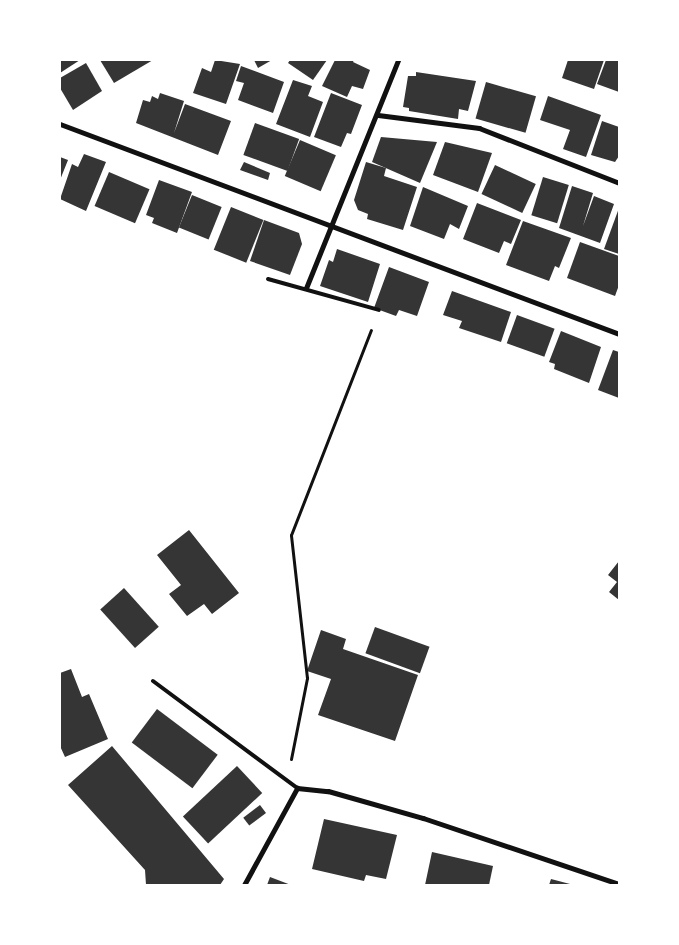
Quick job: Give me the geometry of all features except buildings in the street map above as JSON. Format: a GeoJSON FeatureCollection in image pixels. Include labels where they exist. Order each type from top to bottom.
{"type":"FeatureCollection","features":[{"type":"Feature","properties":{"kind":"street"},"geometry":{"type":"LineString","coordinates":[[306,288],[378,115],[398,60]]}},
{"type":"Feature","properties":{"kind":"street"},"geometry":{"type":"LineString","coordinates":[[378,115],[479,128],[619,183]]}},
{"type":"Feature","properties":{"kind":"street"},"geometry":{"type":"LineString","coordinates":[[60,124],[619,334]]}},
{"type":"Feature","properties":{"kind":"street"},"geometry":{"type":"LineString","coordinates":[[244,885],[297,788],[328,791],[423,818],[601,882],[619,884]]}},
{"type":"Feature","properties":{"kind":"lane"},"geometry":{"type":"LineString","coordinates":[[268,279],[306,288],[378,310]]}},
{"type":"Feature","properties":{"kind":"lane"},"geometry":{"type":"LineString","coordinates":[[153,681],[288,778],[297,788]]}},
{"type":"Feature","properties":{"kind":"path"},"geometry":{"type":"LineString","coordinates":[[288,778],[307,678],[291,535],[378,310]]}}]}
